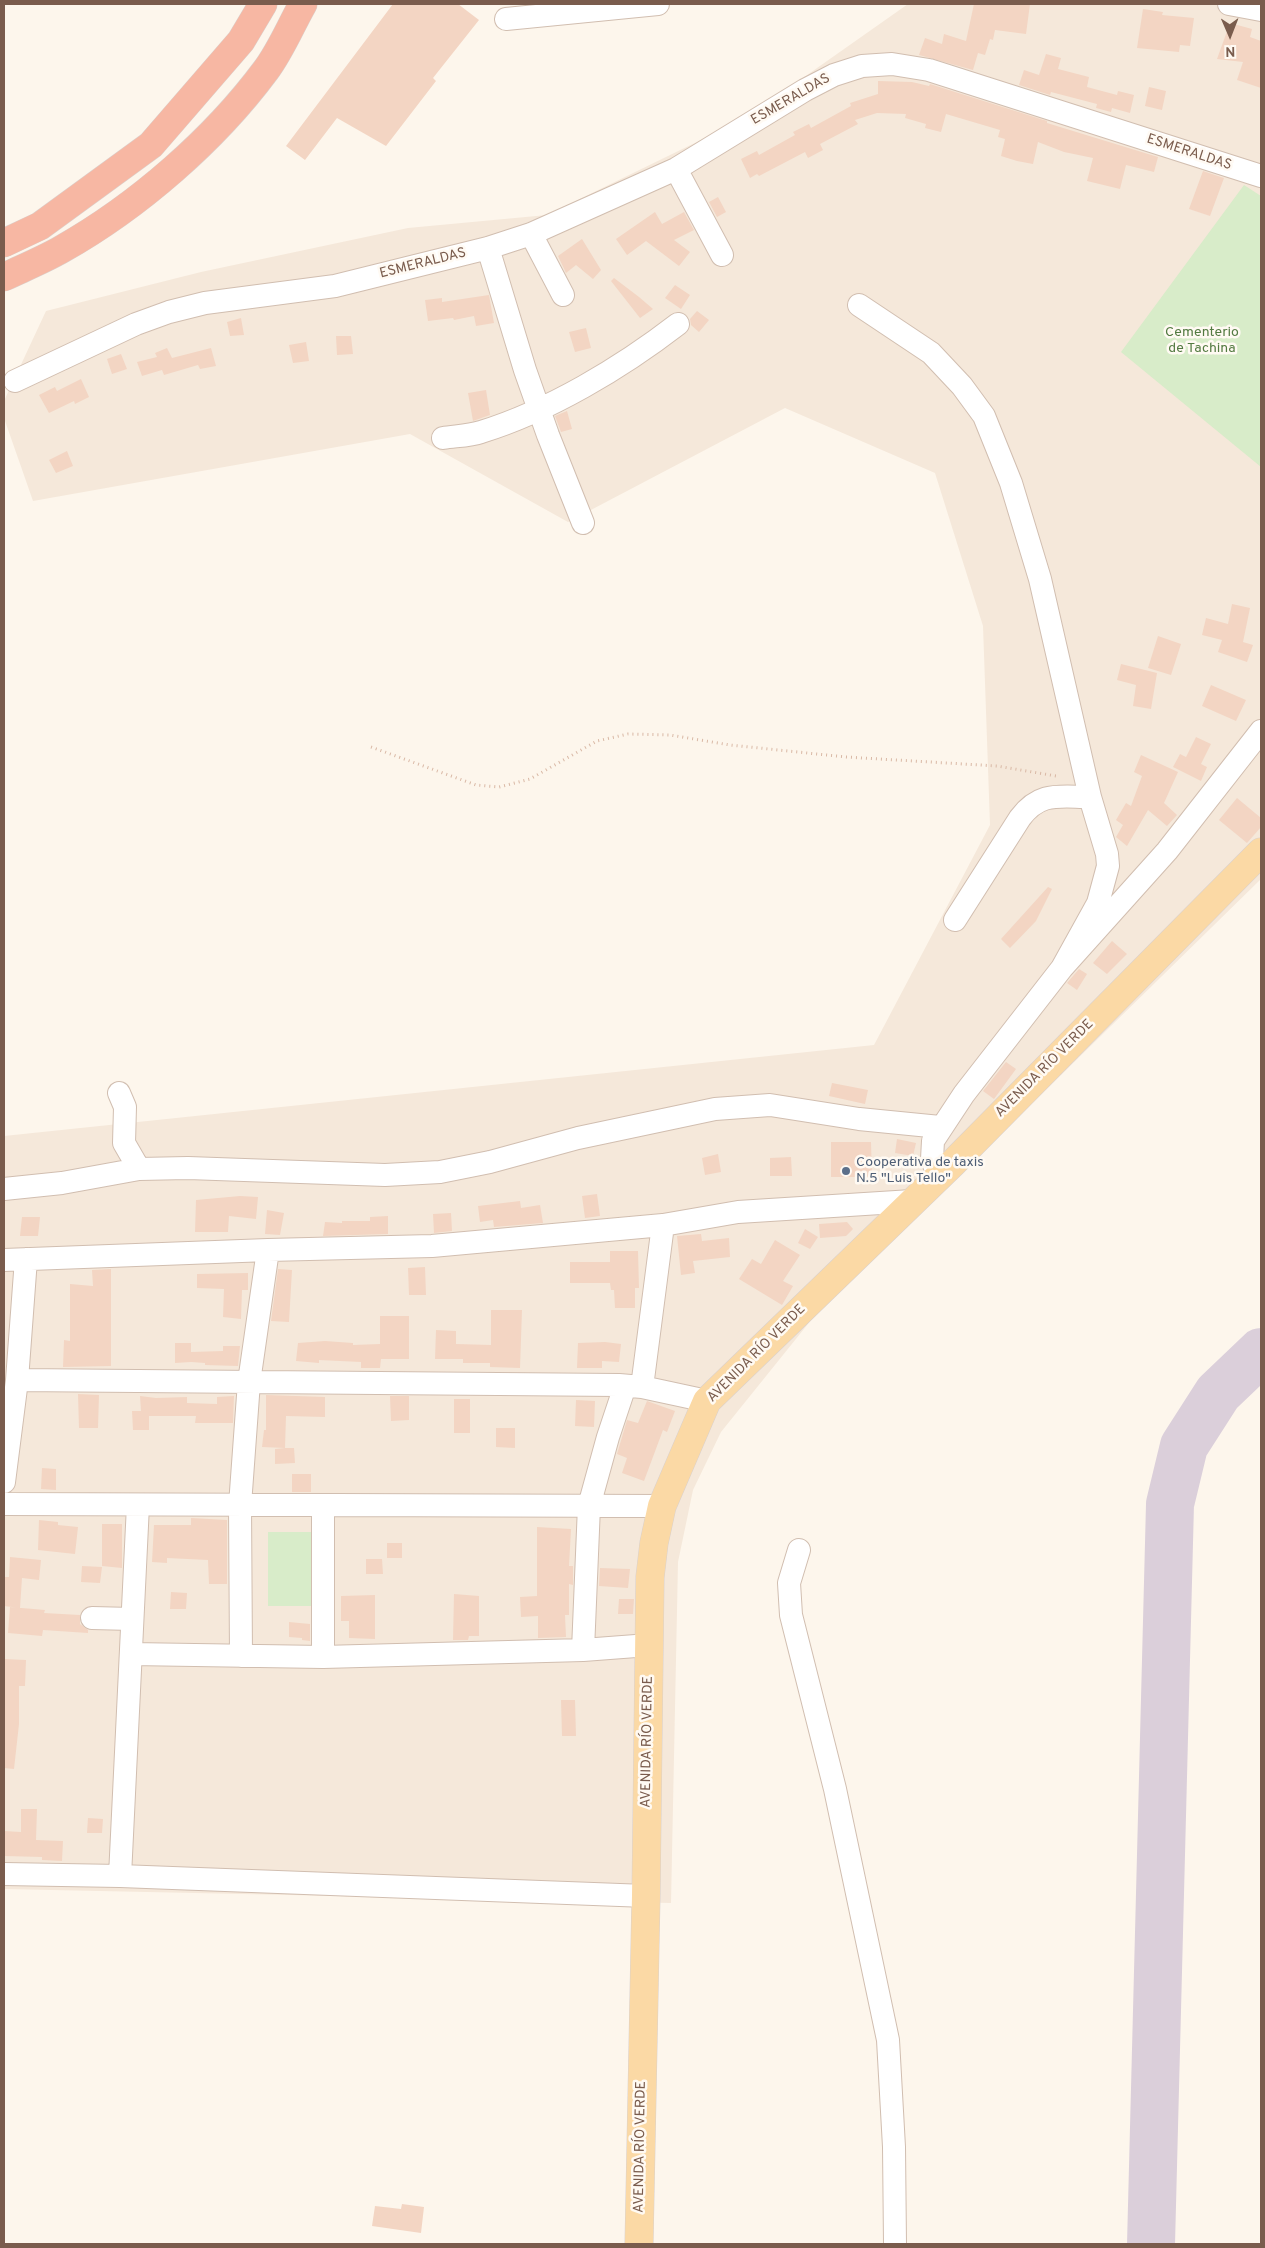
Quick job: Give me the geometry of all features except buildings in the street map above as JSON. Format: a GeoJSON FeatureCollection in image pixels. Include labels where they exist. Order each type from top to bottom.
{"type":"FeatureCollection","features":[{"type":"Feature","properties":{"kind":"highway"},"geometry":{"type":"LineString","coordinates":[[4,243],[40,226],[151,145],[241,41],[263,4]]}},
{"type":"Feature","properties":{"kind":"highway"},"geometry":{"type":"LineString","coordinates":[[4,277],[62,250],[128,205],[180,164],[227,116],[267,69],[303,4]]}},
{"type":"Feature","properties":{"kind":"main road","name":"AVENIDA RÍO VERDE"},"geometry":{"type":"LineString","coordinates":[[639,2244],[650,1577],[654,1543],[662,1506],[707,1401],[938,1176],[1261,852]]}},
{"type":"Feature","properties":{"kind":"street"},"geometry":{"type":"LineString","coordinates":[[506,19],[658,4]]}},
{"type":"Feature","properties":{"kind":"street"},"geometry":{"type":"LineString","coordinates":[[1229,4],[1261,10]]}},
{"type":"Feature","properties":{"kind":"street","name":"ESMERALDAS"},"geometry":{"type":"LineString","coordinates":[[15,381],[136,324],[169,312],[205,303],[335,286],[488,248],[531,234],[676,169],[805,90],[834,75],[862,66],[892,64],[929,70],[1261,176]]}},
{"type":"Feature","properties":{"kind":"street"},"geometry":{"type":"LineString","coordinates":[[676,169],[722,254]]}},
{"type":"Feature","properties":{"kind":"street"},"geometry":{"type":"LineString","coordinates":[[531,234],[562,295]]}},
{"type":"Feature","properties":{"kind":"street"},"geometry":{"type":"LineString","coordinates":[[488,248],[548,435],[584,523]]}},
{"type":"Feature","properties":{"kind":"street"},"geometry":{"type":"LineString","coordinates":[[859,305],[931,353],[962,386],[984,416],[1011,483],[1040,579],[1088,789],[1104,841],[1108,866],[1098,903],[1062,968]]}},
{"type":"Feature","properties":{"kind":"street"},"geometry":{"type":"LineString","coordinates":[[443,438],[479,433],[540,408],[604,376],[678,324]]}},
{"type":"Feature","properties":{"kind":"street"},"geometry":{"type":"LineString","coordinates":[[938,1176],[932,1150],[933,1141],[940,1127],[1062,968],[1167,850],[1261,731]]}},
{"type":"Feature","properties":{"kind":"street"},"geometry":{"type":"LineString","coordinates":[[955,920],[1020,818],[1029,807],[1042,798],[1088,789]]}},
{"type":"Feature","properties":{"kind":"street"},"geometry":{"type":"LineString","coordinates":[[119,1093],[125,1107],[124,1144],[139,1169]]}},
{"type":"Feature","properties":{"kind":"street"},"geometry":{"type":"LineString","coordinates":[[4,1189],[62,1183],[139,1169],[188,1168],[385,1175],[440,1172],[490,1162],[578,1138],[715,1109],[770,1105],[859,1119],[940,1127]]}},
{"type":"Feature","properties":{"kind":"street"},"geometry":{"type":"LineString","coordinates":[[4,1482],[17,1380],[15,1260],[268,1250],[432,1246],[663,1225],[738,1212],[912,1201]]}},
{"type":"Feature","properties":{"kind":"street"},"geometry":{"type":"LineString","coordinates":[[583,1650],[589,1506],[608,1437],[634,1387],[663,1225]]}},
{"type":"Feature","properties":{"kind":"street"},"geometry":{"type":"LineString","coordinates":[[241,1656],[240,1505],[249,1382],[268,1250]]}},
{"type":"Feature","properties":{"kind":"street"},"geometry":{"type":"LineString","coordinates":[[17,1380],[634,1387],[707,1401]]}},
{"type":"Feature","properties":{"kind":"street"},"geometry":{"type":"LineString","coordinates":[[4,1504],[662,1506]]}},
{"type":"Feature","properties":{"kind":"street"},"geometry":{"type":"LineString","coordinates":[[120,1876],[138,1505]]}},
{"type":"Feature","properties":{"kind":"street"},"geometry":{"type":"LineString","coordinates":[[323,1505],[323,1657]]}},
{"type":"Feature","properties":{"kind":"street"},"geometry":{"type":"LineString","coordinates":[[799,1550],[789,1583],[791,1615],[835,1789],[888,2040],[894,2146],[895,2244]]}},
{"type":"Feature","properties":{"kind":"street"},"geometry":{"type":"LineString","coordinates":[[92,1618],[132,1619]]}},
{"type":"Feature","properties":{"kind":"street"},"geometry":{"type":"LineString","coordinates":[[131,1654],[323,1657],[583,1650],[649,1646]]}},
{"type":"Feature","properties":{"kind":"street"},"geometry":{"type":"LineString","coordinates":[[4,1874],[120,1876],[646,1896]]}},
{"type":"Feature","properties":{"kind":"path"},"geometry":{"type":"LineString","coordinates":[[371,747],[476,785],[499,787],[530,779],[597,741],[628,734],[670,736],[730,746],[846,757],[997,766],[1088,789]]}},
{"type":"Feature","properties":{"kind":"shaded area"},"geometry":{"type":"Polygon","coordinates":[[[908,4],[1261,4],[1261,879],[812,1319],[721,1432],[693,1490],[678,1562],[671,1903],[4,1889],[4,1136],[874,1045],[990,825],[983,626],[935,473],[785,408],[568,522],[410,434],[33,501],[4,418],[4,401],[46,311],[201,272],[408,228],[547,215],[746,118],[908,4]]]}},
{"type":"Feature","properties":{"kind":"green space","name":"Cementerio de Tachina"},"geometry":{"type":"Polygon","coordinates":[[[1244,185],[1261,196],[1261,467],[1121,352],[1244,185]]]}},
{"type":"Feature","properties":{"kind":"green space"},"geometry":{"type":"Polygon","coordinates":[[[268,1532],[315,1532],[316,1606],[268,1606],[268,1532]]]}},
{"type":"Feature","properties":{"kind":"taxiway"},"geometry":{"type":"LineString","coordinates":[[1151,2244],[1170,1504],[1184,1446],[1218,1393],[1261,1352]]}},
{"type":"Feature","properties":{"kind":"place","name":"Cooperativa de taxis N.5 \"Luis Tello\""},"geometry":{"type":"Point","coordinates":[846,1171]}}]}
